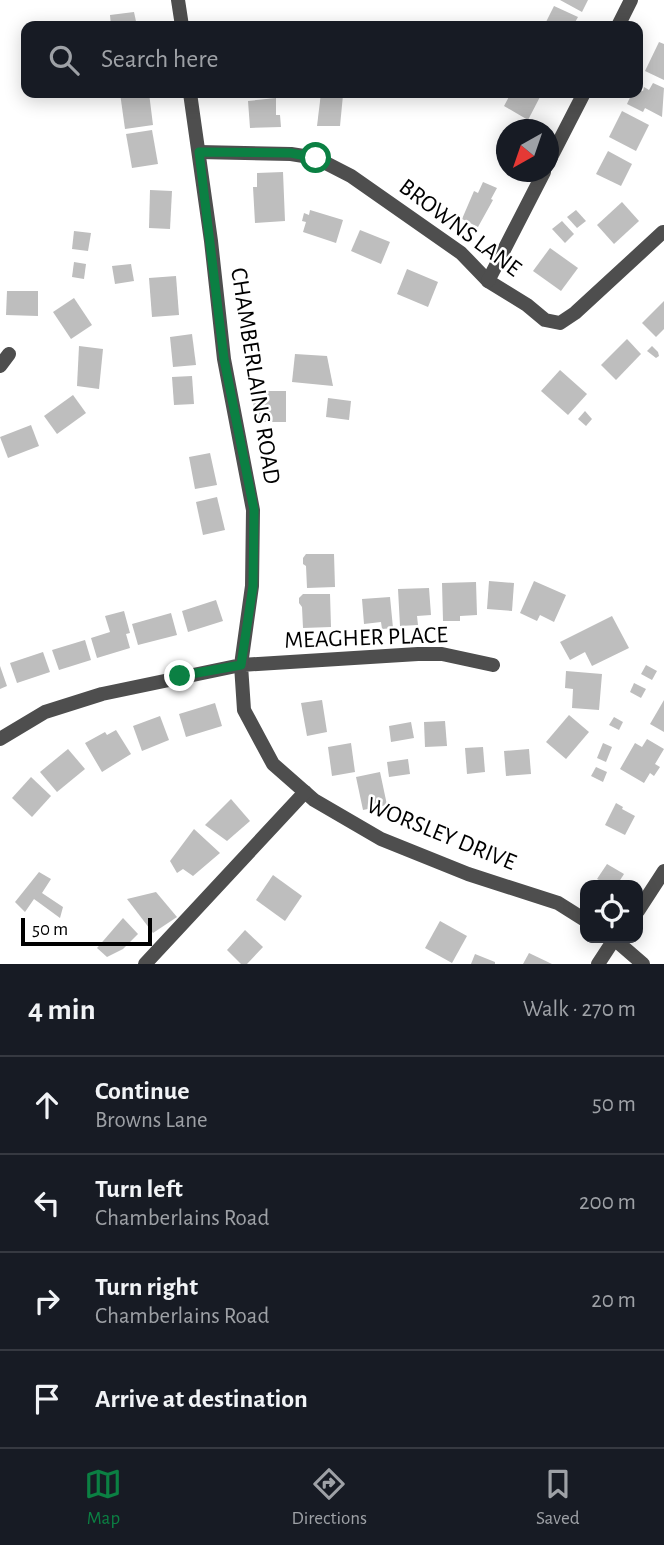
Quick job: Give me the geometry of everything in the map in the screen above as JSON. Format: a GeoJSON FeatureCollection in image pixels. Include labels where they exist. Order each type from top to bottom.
{"type":"FeatureCollection","features":[{"type":"Feature","properties":{"kind":"street"},"geometry":{"type":"LineString","coordinates":[[178,0],[181,21]]}},
{"type":"Feature","properties":{"kind":"street"},"geometry":{"type":"LineString","coordinates":[[620,21],[631,0]]}},
{"type":"Feature","properties":{"kind":"street","name":"CHAMBERLAINS ROAD"},"geometry":{"type":"LineString","coordinates":[[191,98],[224,359],[254,510],[253,586],[241,665]]}},
{"type":"Feature","properties":{"kind":"street"},"geometry":{"type":"LineString","coordinates":[[559,142],[581,98]]}},
{"type":"Feature","properties":{"kind":"street","name":"BROWNS LANE"},"geometry":{"type":"LineString","coordinates":[[199,152],[291,153],[316,158],[351,176],[461,253],[488,281],[527,305],[545,320],[560,323],[575,313],[663,232]]}},
{"type":"Feature","properties":{"kind":"street"},"geometry":{"type":"LineString","coordinates":[[488,281],[539,182]]}},
{"type":"Feature","properties":{"kind":"street","name":"MEAGHER PLACE"},"geometry":{"type":"LineString","coordinates":[[241,665],[418,654],[442,654],[493,665]]}},
{"type":"Feature","properties":{"kind":"street"},"geometry":{"type":"LineString","coordinates":[[0,739],[45,712],[102,694],[241,665]]}},
{"type":"Feature","properties":{"kind":"street","name":"WORSLEY DRIVE"},"geometry":{"type":"LineString","coordinates":[[241,665],[244,710],[274,764],[314,800],[381,839],[468,874],[558,904],[580,917]]}},
{"type":"Feature","properties":{"kind":"street"},"geometry":{"type":"LineString","coordinates":[[145,964],[304,792]]}},
{"type":"Feature","properties":{"kind":"street"},"geometry":{"type":"LineString","coordinates":[[643,903],[664,871]]}},
{"type":"Feature","properties":{"kind":"street"},"geometry":{"type":"LineString","coordinates":[[598,964],[611,943]]}},
{"type":"Feature","properties":{"kind":"street"},"geometry":{"type":"LineString","coordinates":[[620,943],[643,964]]}},
{"type":"Feature","properties":{"kind":"building"},"geometry":{"type":"Polygon","coordinates":[[[560,0],[588,0],[582,12],[560,0]]]}},
{"type":"Feature","properties":{"kind":"building"},"geometry":{"type":"Polygon","coordinates":[[[554,6],[578,17],[576,21],[546,21],[554,6]]]}},
{"type":"Feature","properties":{"kind":"building"},"geometry":{"type":"Polygon","coordinates":[[[134,12],[136,21],[111,21],[110,15],[134,12]]]}},
{"type":"Feature","properties":{"kind":"building"},"geometry":{"type":"Polygon","coordinates":[[[659,42],[664,44],[664,80],[645,71],[659,42]]]}},
{"type":"Feature","properties":{"kind":"building"},"geometry":{"type":"Polygon","coordinates":[[[653,83],[664,88],[662,117],[645,108],[643,112],[627,104],[630,98],[643,98],[644,87],[649,90],[653,83]]]}},
{"type":"Feature","properties":{"kind":"building"},"geometry":{"type":"Polygon","coordinates":[[[121,98],[150,98],[153,125],[125,129],[121,98]]]}},
{"type":"Feature","properties":{"kind":"building"},"geometry":{"type":"Polygon","coordinates":[[[276,98],[276,115],[280,115],[281,127],[250,128],[248,101],[276,98]]]}},
{"type":"Feature","properties":{"kind":"building"},"geometry":{"type":"Polygon","coordinates":[[[320,98],[343,98],[340,126],[317,126],[320,98]]]}},
{"type":"Feature","properties":{"kind":"building"},"geometry":{"type":"Polygon","coordinates":[[[508,98],[539,98],[526,119],[504,106],[508,98]]]}},
{"type":"Feature","properties":{"kind":"building"},"geometry":{"type":"Polygon","coordinates":[[[622,111],[649,125],[636,151],[609,137],[622,111]]]}},
{"type":"Feature","properties":{"kind":"building"},"geometry":{"type":"Polygon","coordinates":[[[152,130],[158,164],[132,168],[126,134],[152,130]]]}},
{"type":"Feature","properties":{"kind":"building"},"geometry":{"type":"Polygon","coordinates":[[[608,151],[632,164],[621,186],[596,174],[608,151]]]}},
{"type":"Feature","properties":{"kind":"building"},"geometry":{"type":"Polygon","coordinates":[[[283,172],[285,221],[255,223],[253,187],[257,187],[257,173],[283,172]]]}},
{"type":"Feature","properties":{"kind":"building"},"geometry":{"type":"Polygon","coordinates":[[[483,182],[497,188],[478,227],[462,219],[474,191],[478,193],[483,182]]]}},
{"type":"Feature","properties":{"kind":"building"},"geometry":{"type":"Polygon","coordinates":[[[150,190],[172,191],[170,229],[149,228],[150,190]]]}},
{"type":"Feature","properties":{"kind":"building"},"geometry":{"type":"Polygon","coordinates":[[[622,202],[639,221],[614,244],[597,225],[622,202]]]}},
{"type":"Feature","properties":{"kind":"building"},"geometry":{"type":"Polygon","coordinates":[[[310,210],[343,220],[336,243],[303,232],[306,222],[302,221],[304,213],[309,215],[310,210]]]}},
{"type":"Feature","properties":{"kind":"building"},"geometry":{"type":"Polygon","coordinates":[[[576,210],[586,221],[577,228],[567,217],[576,210]]]}},
{"type":"Feature","properties":{"kind":"building"},"geometry":{"type":"Polygon","coordinates":[[[562,221],[574,234],[565,243],[552,229],[562,221]]]}},
{"type":"Feature","properties":{"kind":"building"},"geometry":{"type":"Polygon","coordinates":[[[360,230],[390,242],[381,264],[351,251],[360,230]]]}},
{"type":"Feature","properties":{"kind":"building"},"geometry":{"type":"Polygon","coordinates":[[[74,231],[91,233],[88,251],[72,249],[74,231]]]}},
{"type":"Feature","properties":{"kind":"building"},"geometry":{"type":"Polygon","coordinates":[[[550,248],[578,268],[561,291],[533,271],[550,248]]]}},
{"type":"Feature","properties":{"kind":"building"},"geometry":{"type":"Polygon","coordinates":[[[74,262],[86,264],[84,279],[72,277],[74,262]]]}},
{"type":"Feature","properties":{"kind":"building"},"geometry":{"type":"Polygon","coordinates":[[[131,264],[134,281],[115,284],[112,266],[131,264]]]}},
{"type":"Feature","properties":{"kind":"building"},"geometry":{"type":"Polygon","coordinates":[[[407,269],[438,282],[428,307],[397,294],[407,269]]]}},
{"type":"Feature","properties":{"kind":"building"},"geometry":{"type":"Polygon","coordinates":[[[176,276],[179,315],[152,317],[149,278],[176,276]]]}},
{"type":"Feature","properties":{"kind":"building"},"geometry":{"type":"Polygon","coordinates":[[[7,291],[38,291],[38,316],[6,315],[7,291]]]}},
{"type":"Feature","properties":{"kind":"building"},"geometry":{"type":"Polygon","coordinates":[[[74,298],[92,325],[71,339],[53,312],[74,298]]]}},
{"type":"Feature","properties":{"kind":"building"},"geometry":{"type":"Polygon","coordinates":[[[664,301],[664,329],[656,337],[642,323],[664,301]]]}},
{"type":"Feature","properties":{"kind":"building"},"geometry":{"type":"Polygon","coordinates":[[[192,334],[196,365],[173,367],[170,337],[192,334]]]}},
{"type":"Feature","properties":{"kind":"building"},"geometry":{"type":"Polygon","coordinates":[[[627,339],[641,354],[616,380],[601,365],[627,339]]]}},
{"type":"Feature","properties":{"kind":"building"},"geometry":{"type":"Polygon","coordinates":[[[79,346],[103,349],[99,389],[77,386],[79,346]]]}},
{"type":"Feature","properties":{"kind":"building"},"geometry":{"type":"Polygon","coordinates":[[[652,346],[658,352],[659,356],[656,358],[647,351],[652,346]]]}},
{"type":"Feature","properties":{"kind":"building"},"geometry":{"type":"Polygon","coordinates":[[[295,354],[327,356],[333,386],[292,382],[295,354]]]}},
{"type":"Feature","properties":{"kind":"building"},"geometry":{"type":"Polygon","coordinates":[[[560,370],[587,394],[568,415],[541,391],[560,370]]]}},
{"type":"Feature","properties":{"kind":"building"},"geometry":{"type":"Polygon","coordinates":[[[192,376],[194,404],[174,405],[172,377],[192,376]]]}},
{"type":"Feature","properties":{"kind":"building"},"geometry":{"type":"Polygon","coordinates":[[[253,391],[286,391],[286,422],[254,422],[253,391]]]}},
{"type":"Feature","properties":{"kind":"building"},"geometry":{"type":"Polygon","coordinates":[[[73,395],[86,413],[57,434],[44,416],[73,395]]]}},
{"type":"Feature","properties":{"kind":"building"},"geometry":{"type":"Polygon","coordinates":[[[328,398],[351,401],[349,420],[326,417],[328,398]]]}},
{"type":"Feature","properties":{"kind":"building"},"geometry":{"type":"Polygon","coordinates":[[[585,411],[592,419],[586,426],[578,419],[585,411]]]}},
{"type":"Feature","properties":{"kind":"building"},"geometry":{"type":"Polygon","coordinates":[[[31,425],[39,446],[8,458],[0,437],[31,425]]]}},
{"type":"Feature","properties":{"kind":"building"},"geometry":{"type":"Polygon","coordinates":[[[210,453],[217,485],[195,489],[189,457],[210,453]]]}},
{"type":"Feature","properties":{"kind":"building"},"geometry":{"type":"Polygon","coordinates":[[[217,497],[225,530],[203,535],[196,502],[217,497]]]}},
{"type":"Feature","properties":{"kind":"building"},"geometry":{"type":"Polygon","coordinates":[[[306,554],[334,554],[335,587],[307,588],[306,566],[303,564],[306,554]]]}},
{"type":"Feature","properties":{"kind":"building"},"geometry":{"type":"Polygon","coordinates":[[[489,581],[514,583],[512,611],[487,609],[489,581]]]}},
{"type":"Feature","properties":{"kind":"building"},"geometry":{"type":"Polygon","coordinates":[[[534,581],[566,595],[554,622],[540,615],[537,621],[520,613],[534,581]]]}},
{"type":"Feature","properties":{"kind":"building"},"geometry":{"type":"Polygon","coordinates":[[[476,582],[477,615],[460,616],[460,621],[443,621],[442,583],[476,582]]]}},
{"type":"Feature","properties":{"kind":"building"},"geometry":{"type":"Polygon","coordinates":[[[429,588],[431,615],[417,616],[418,625],[400,626],[398,589],[429,588]]]}},
{"type":"Feature","properties":{"kind":"building"},"geometry":{"type":"Polygon","coordinates":[[[303,594],[330,594],[331,627],[303,628],[299,598],[303,594]]]}},
{"type":"Feature","properties":{"kind":"building"},"geometry":{"type":"Polygon","coordinates":[[[390,597],[393,628],[382,629],[381,622],[364,624],[362,599],[390,597]]]}},
{"type":"Feature","properties":{"kind":"building"},"geometry":{"type":"Polygon","coordinates":[[[216,600],[223,621],[188,632],[182,611],[216,600]]]}},
{"type":"Feature","properties":{"kind":"building"},"geometry":{"type":"Polygon","coordinates":[[[124,611],[130,633],[126,634],[130,648],[97,658],[91,638],[110,632],[105,616],[124,611]]]}},
{"type":"Feature","properties":{"kind":"building"},"geometry":{"type":"Polygon","coordinates":[[[171,613],[177,635],[138,645],[132,624],[171,613]]]}},
{"type":"Feature","properties":{"kind":"building"},"geometry":{"type":"Polygon","coordinates":[[[612,616],[629,648],[592,666],[585,652],[570,660],[560,642],[612,616]]]}},
{"type":"Feature","properties":{"kind":"building"},"geometry":{"type":"Polygon","coordinates":[[[85,640],[91,660],[59,670],[52,650],[85,640]]]}},
{"type":"Feature","properties":{"kind":"building"},"geometry":{"type":"Polygon","coordinates":[[[43,652],[50,672],[17,683],[10,663],[43,652]]]}},
{"type":"Feature","properties":{"kind":"building"},"geometry":{"type":"Polygon","coordinates":[[[646,665],[657,671],[652,680],[641,674],[646,665]]]}},
{"type":"Feature","properties":{"kind":"building"},"geometry":{"type":"Polygon","coordinates":[[[0,666],[7,686],[0,689],[0,666]]]}},
{"type":"Feature","properties":{"kind":"building"},"geometry":{"type":"Polygon","coordinates":[[[566,671],[602,674],[599,710],[572,708],[573,689],[565,688],[566,671]]]}},
{"type":"Feature","properties":{"kind":"building"},"geometry":{"type":"Polygon","coordinates":[[[634,683],[646,689],[641,698],[630,692],[634,683]]]}},
{"type":"Feature","properties":{"kind":"building"},"geometry":{"type":"Polygon","coordinates":[[[322,700],[327,732],[307,736],[301,703],[322,700]]]}},
{"type":"Feature","properties":{"kind":"building"},"geometry":{"type":"Polygon","coordinates":[[[664,700],[664,732],[650,724],[664,700]]]}},
{"type":"Feature","properties":{"kind":"building"},"geometry":{"type":"Polygon","coordinates":[[[215,703],[222,726],[186,737],[179,714],[215,703]]]}},
{"type":"Feature","properties":{"kind":"building"},"geometry":{"type":"Polygon","coordinates":[[[569,715],[589,732],[566,759],[546,742],[569,715]]]}},
{"type":"Feature","properties":{"kind":"building"},"geometry":{"type":"Polygon","coordinates":[[[160,716],[169,740],[142,751],[133,726],[160,716]]]}},
{"type":"Feature","properties":{"kind":"building"},"geometry":{"type":"Polygon","coordinates":[[[614,717],[623,722],[619,730],[609,725],[614,717]]]}},
{"type":"Feature","properties":{"kind":"building"},"geometry":{"type":"Polygon","coordinates":[[[445,721],[447,746],[425,747],[424,722],[445,721]]]}},
{"type":"Feature","properties":{"kind":"building"},"geometry":{"type":"Polygon","coordinates":[[[411,722],[414,738],[391,742],[389,726],[411,722]]]}},
{"type":"Feature","properties":{"kind":"building"},"geometry":{"type":"Polygon","coordinates":[[[116,730],[131,754],[102,772],[85,743],[105,732],[107,735],[116,730]]]}},
{"type":"Feature","properties":{"kind":"building"},"geometry":{"type":"Polygon","coordinates":[[[647,739],[664,749],[655,764],[660,767],[654,776],[650,773],[644,783],[620,769],[635,743],[642,747],[647,739]]]}},
{"type":"Feature","properties":{"kind":"building"},"geometry":{"type":"Polygon","coordinates":[[[351,743],[355,772],[332,776],[328,747],[351,743]]]}},
{"type":"Feature","properties":{"kind":"building"},"geometry":{"type":"Polygon","coordinates":[[[603,743],[612,747],[606,762],[597,758],[603,743]]]}},
{"type":"Feature","properties":{"kind":"building"},"geometry":{"type":"Polygon","coordinates":[[[483,747],[485,772],[467,774],[465,748],[483,747]]]}},
{"type":"Feature","properties":{"kind":"building"},"geometry":{"type":"Polygon","coordinates":[[[68,749],[85,769],[57,792],[40,772],[68,749]]]}},
{"type":"Feature","properties":{"kind":"building"},"geometry":{"type":"Polygon","coordinates":[[[529,749],[531,774],[506,776],[504,751],[529,749]]]}},
{"type":"Feature","properties":{"kind":"building"},"geometry":{"type":"Polygon","coordinates":[[[408,759],[410,774],[389,777],[387,762],[408,759]]]}},
{"type":"Feature","properties":{"kind":"building"},"geometry":{"type":"Polygon","coordinates":[[[596,767],[607,772],[603,782],[591,776],[596,767]]]}},
{"type":"Feature","properties":{"kind":"building"},"geometry":{"type":"Polygon","coordinates":[[[380,772],[387,805],[363,810],[356,777],[380,772]]]}},
{"type":"Feature","properties":{"kind":"building"},"geometry":{"type":"Polygon","coordinates":[[[31,777],[51,796],[32,817],[12,798],[31,777]]]}},
{"type":"Feature","properties":{"kind":"building"},"geometry":{"type":"Polygon","coordinates":[[[231,799],[250,821],[227,841],[205,825],[231,799]]]}},
{"type":"Feature","properties":{"kind":"building"},"geometry":{"type":"Polygon","coordinates":[[[616,803],[635,816],[625,835],[605,825],[616,803]]]}},
{"type":"Feature","properties":{"kind":"building"},"geometry":{"type":"Polygon","coordinates":[[[194,829],[220,853],[193,876],[183,869],[177,873],[170,861],[194,829]]]}},
{"type":"Feature","properties":{"kind":"building"},"geometry":{"type":"Polygon","coordinates":[[[607,864],[624,874],[620,880],[597,879],[607,864]]]}},
{"type":"Feature","properties":{"kind":"building"},"geometry":{"type":"Polygon","coordinates":[[[39,872],[51,879],[42,893],[63,907],[60,918],[34,899],[25,912],[15,902],[39,872]]]}},
{"type":"Feature","properties":{"kind":"building"},"geometry":{"type":"Polygon","coordinates":[[[273,875],[302,896],[285,921],[256,900],[273,875]]]}},
{"type":"Feature","properties":{"kind":"building"},"geometry":{"type":"Polygon","coordinates":[[[156,892],[177,917],[153,933],[127,899],[156,892]]]}},
{"type":"Feature","properties":{"kind":"building"},"geometry":{"type":"Polygon","coordinates":[[[123,918],[138,934],[123,949],[107,957],[97,948],[123,918]]]}},
{"type":"Feature","properties":{"kind":"building"},"geometry":{"type":"Polygon","coordinates":[[[440,921],[467,936],[452,963],[425,948],[440,921]]]}},
{"type":"Feature","properties":{"kind":"building"},"geometry":{"type":"Polygon","coordinates":[[[245,930],[263,947],[247,964],[241,964],[227,950],[245,930]]]}},
{"type":"Feature","properties":{"kind":"building"},"geometry":{"type":"Polygon","coordinates":[[[529,953],[552,964],[523,964],[529,953]]]}},
{"type":"Feature","properties":{"kind":"building"},"geometry":{"type":"Polygon","coordinates":[[[475,954],[495,962],[495,964],[471,964],[475,954]]]}},
{"type":"Feature","properties":{"kind":"route"},"geometry":{"type":"LineString","coordinates":[[180,676],[241,665],[253,586],[254,510],[224,359],[199,152],[291,153],[316,158]]}}]}
